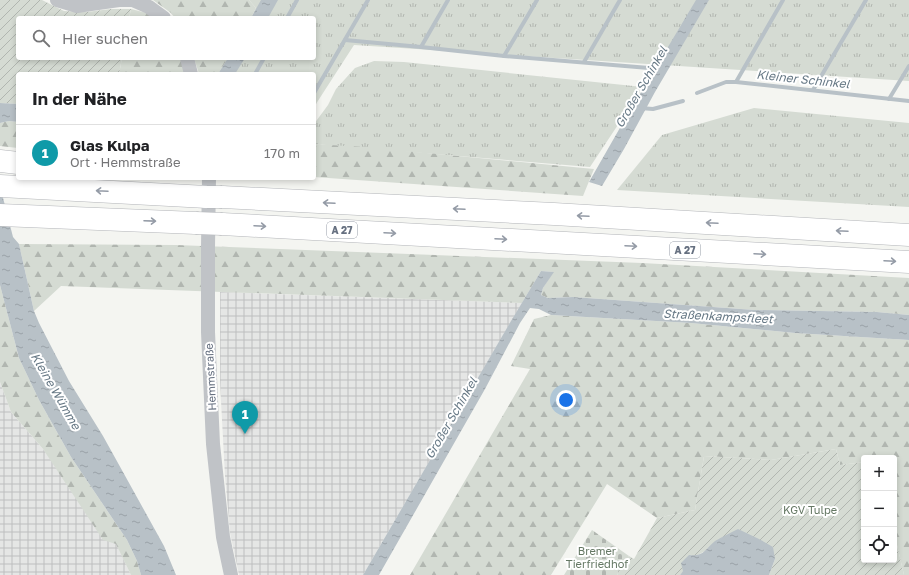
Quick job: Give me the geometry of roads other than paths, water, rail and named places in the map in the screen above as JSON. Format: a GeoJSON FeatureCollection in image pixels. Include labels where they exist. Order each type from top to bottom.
{"type":"FeatureCollection","features":[{"type":"Feature","properties":{"kind":"highway"},"geometry":{"type":"LineString","coordinates":[[0,160],[16,163]]}},
{"type":"Feature","properties":{"kind":"highway"},"geometry":{"type":"LineString","coordinates":[[125,180],[206,192]]}},
{"type":"Feature","properties":{"kind":"highway"},"geometry":{"type":"LineString","coordinates":[[0,186],[206,192],[546,214],[909,235]]}},
{"type":"Feature","properties":{"kind":"highway","name":"A 27"},"geometry":{"type":"LineString","coordinates":[[6,219],[55,218],[222,224],[909,262]]}},
{"type":"Feature","properties":{"kind":"street"},"geometry":{"type":"LineString","coordinates":[[57,0],[77,6],[119,0],[133,0],[149,7],[161,16]]}},
{"type":"Feature","properties":{"kind":"street"},"geometry":{"type":"LineString","coordinates":[[188,60],[190,72]]}},
{"type":"Feature","properties":{"kind":"street","name":"Hemmstraße"},"geometry":{"type":"LineString","coordinates":[[206,192],[208,314],[213,444],[223,537],[231,575]]}},
{"type":"Feature","properties":{"kind":"water"},"geometry":{"type":"Polygon","coordinates":[[[261,0],[278,0],[269,16],[252,16],[261,0]]]}},
{"type":"Feature","properties":{"kind":"water"},"geometry":{"type":"Polygon","coordinates":[[[696,0],[709,0],[655,92],[624,149],[602,186],[589,182],[625,119],[696,0]]]}},
{"type":"Feature","properties":{"kind":"water"},"geometry":{"type":"Polygon","coordinates":[[[227,60],[244,60],[236,72],[219,72],[227,60]]]}},
{"type":"Feature","properties":{"kind":"water"},"geometry":{"type":"Polygon","coordinates":[[[0,103],[16,104],[16,122],[9,121],[0,123],[0,103]]]}},
{"type":"Feature","properties":{"kind":"water","name":"Kleine Wümme"},"geometry":{"type":"Polygon","coordinates":[[[0,186],[13,237],[19,244],[34,311],[39,323],[69,381],[103,436],[164,546],[176,575],[141,575],[137,561],[127,540],[71,457],[39,400],[19,358],[0,285],[0,186]]]}},
{"type":"Feature","properties":{"kind":"water","name":"Straßenkampsfleet"},"geometry":{"type":"Polygon","coordinates":[[[541,271],[554,272],[543,288],[541,295],[548,298],[573,297],[755,310],[877,312],[909,315],[909,340],[795,333],[691,323],[551,315],[539,309],[530,308],[520,323],[485,389],[379,575],[363,575],[541,271]]]}},
{"type":"Feature","properties":{"kind":"water"},"geometry":{"type":"Polygon","coordinates":[[[738,529],[773,547],[775,559],[769,575],[680,575],[683,571],[681,563],[689,555],[701,554],[715,541],[738,529]]]}},
{"type":"Feature","properties":{"kind":"waterway"},"geometry":{"type":"LineString","coordinates":[[288,16],[297,0]]}},
{"type":"Feature","properties":{"kind":"waterway"},"geometry":{"type":"LineString","coordinates":[[316,90],[368,0]]}},
{"type":"Feature","properties":{"kind":"waterway"},"geometry":{"type":"LineString","coordinates":[[421,47],[448,0]]}},
{"type":"Feature","properties":{"kind":"waterway"},"geometry":{"type":"LineString","coordinates":[[504,56],[537,0]]}},
{"type":"Feature","properties":{"kind":"waterway"},"geometry":{"type":"LineString","coordinates":[[584,62],[620,0]]}},
{"type":"Feature","properties":{"kind":"waterway"},"geometry":{"type":"LineString","coordinates":[[736,82],[783,0]]}},
{"type":"Feature","properties":{"kind":"waterway"},"geometry":{"type":"LineString","coordinates":[[813,90],[866,0]]}},
{"type":"Feature","properties":{"kind":"waterway","name":"Großer Schinkel"},"geometry":{"type":"LineString","coordinates":[[345,40],[504,56],[661,69]]}},
{"type":"Feature","properties":{"kind":"waterway"},"geometry":{"type":"LineString","coordinates":[[256,72],[263,60]]}},
{"type":"Feature","properties":{"kind":"waterway"},"geometry":{"type":"LineString","coordinates":[[889,99],[909,66]]}},
{"type":"Feature","properties":{"kind":"waterway","name":"Kleiner Schinkel"},"geometry":{"type":"LineString","coordinates":[[697,93],[726,82],[736,82],[909,101]]}},
{"type":"Feature","properties":{"kind":"waterway","name":"Kleiner Schinkel"},"geometry":{"type":"LineString","coordinates":[[640,108],[653,109],[683,101]]}},
{"type":"Feature","properties":{"kind":"place","name":"Glas Kulpa"},"geometry":{"type":"Point","coordinates":[245,434]}},
{"type":"Feature","properties":{"kind":"park label","name":"KGV Tulpe"},"geometry":{"type":"Point","coordinates":[810,509]}},
{"type":"Feature","properties":{"kind":"park label","name":"Bremer Tierfriedhof"},"geometry":{"type":"Point","coordinates":[597,556]}}]}
